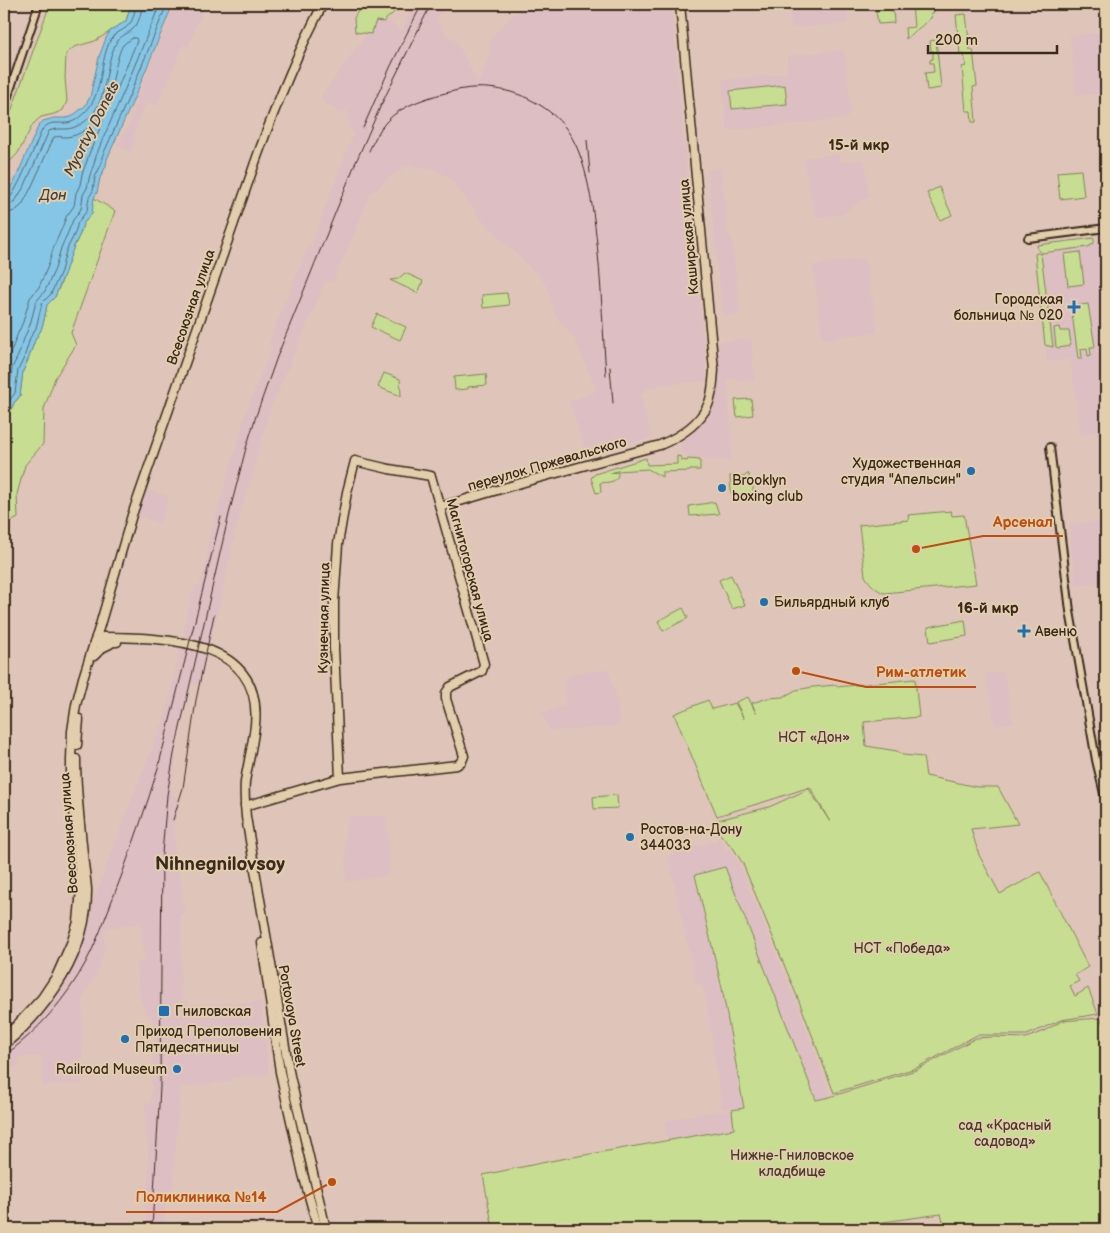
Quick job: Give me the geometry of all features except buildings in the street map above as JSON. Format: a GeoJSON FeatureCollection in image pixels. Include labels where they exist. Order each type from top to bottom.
{"type":"FeatureCollection","features":[{"type":"Feature","properties":{"kind":"main road","name":"Всесоюзная улица"},"geometry":{"type":"LineString","coordinates":[[4,1045],[21,1030],[46,1002],[61,979],[78,943],[84,922],[87,888],[76,760],[80,712],[100,625],[132,515],[257,158],[292,68],[323,4]]}},
{"type":"Feature","properties":{"kind":"main road","name":"Каширская улица"},"geometry":{"type":"LineString","coordinates":[[660,444],[681,434],[697,421],[708,405],[713,388],[714,368],[680,4]]}},
{"type":"Feature","properties":{"kind":"main road","name":"переулок Пржевальского"},"geometry":{"type":"LineString","coordinates":[[440,507],[660,444]]}},
{"type":"Feature","properties":{"kind":"main road","name":"Магнитогорская улица"},"geometry":{"type":"LineString","coordinates":[[340,778],[455,765],[462,761],[464,756],[446,700],[446,693],[450,686],[482,671],[484,664],[431,476],[390,469],[355,460]]}},
{"type":"Feature","properties":{"kind":"main road","name":"Кузнечная улица"},"geometry":{"type":"LineString","coordinates":[[340,778],[334,648],[334,602],[338,544],[355,460]]}},
{"type":"Feature","properties":{"kind":"main road"},"geometry":{"type":"LineString","coordinates":[[100,625],[106,634],[115,640]]}},
{"type":"Feature","properties":{"kind":"main road","name":"Portovaya Street"},"geometry":{"type":"LineString","coordinates":[[115,640],[153,638],[202,647],[229,660],[244,675],[250,685],[255,700],[255,724],[245,783],[246,817],[290,1076],[326,1229]]}},
{"type":"Feature","properties":{"kind":"main road","name":"Всесоюзная улица"},"geometry":{"type":"LineString","coordinates":[[4,1036],[42,998],[56,977],[78,922],[81,889],[71,790],[72,731],[82,678],[97,640]]}},
{"type":"Feature","properties":{"kind":"main road"},"geometry":{"type":"LineString","coordinates":[[97,640],[163,644],[202,651],[226,664],[246,687],[251,701],[251,724],[241,783],[242,816],[257,906],[280,1072],[303,1174],[318,1229]]}},
{"type":"Feature","properties":{"kind":"main road"},"geometry":{"type":"LineString","coordinates":[[94,656],[102,648],[115,640]]}},
{"type":"Feature","properties":{"kind":"main road"},"geometry":{"type":"LineString","coordinates":[[245,806],[340,778]]}},
{"type":"Feature","properties":{"kind":"street"},"geometry":{"type":"LineString","coordinates":[[4,108],[39,4]]}},
{"type":"Feature","properties":{"kind":"street"},"geometry":{"type":"LineString","coordinates":[[1028,238],[1106,228]]}},
{"type":"Feature","properties":{"kind":"street"},"geometry":{"type":"LineString","coordinates":[[1050,447],[1070,610],[1088,713],[1103,773],[1106,802]]}},
{"type":"Feature","properties":{"kind":"shaded area"},"geometry":{"type":"Polygon","coordinates":[[[175,4],[206,4],[188,46],[183,45],[171,74],[173,75],[170,77],[157,106],[147,102],[137,124],[132,141],[135,143],[131,152],[117,145],[130,123],[141,87],[175,4]]]}},
{"type":"Feature","properties":{"kind":"shaded area"},"geometry":{"type":"Polygon","coordinates":[[[413,4],[446,4],[438,15],[436,22],[443,25],[444,32],[457,42],[477,81],[479,81],[490,52],[490,39],[524,4],[671,4],[707,381],[660,385],[645,390],[641,395],[651,437],[588,457],[569,402],[593,393],[596,389],[574,337],[556,317],[546,285],[540,277],[478,216],[477,212],[447,176],[431,168],[406,166],[370,194],[332,283],[326,281],[271,407],[236,530],[199,685],[191,683],[175,754],[177,756],[169,793],[180,799],[174,825],[175,853],[184,907],[187,913],[181,914],[181,1001],[188,1001],[188,1004],[261,1002],[269,1074],[231,1078],[230,1081],[187,1087],[180,1086],[173,1185],[165,1201],[164,1229],[145,1229],[149,1168],[145,1104],[151,1103],[152,1046],[155,1031],[151,1015],[145,1014],[140,999],[137,963],[145,962],[140,924],[106,928],[104,936],[105,948],[97,973],[83,998],[82,1084],[42,1086],[42,1056],[19,1057],[19,1065],[4,1073],[4,1046],[51,999],[65,980],[81,942],[88,915],[166,714],[191,596],[195,585],[200,585],[209,551],[206,550],[247,409],[272,347],[269,344],[284,300],[286,301],[308,246],[311,245],[354,132],[349,130],[347,109],[399,37],[342,115],[320,98],[380,16],[402,31],[413,4]]]}},
{"type":"Feature","properties":{"kind":"shaded area"},"geometry":{"type":"Polygon","coordinates":[[[789,4],[846,4],[848,23],[791,28],[789,4]]]}},
{"type":"Feature","properties":{"kind":"shaded area"},"geometry":{"type":"Polygon","coordinates":[[[1106,32],[1106,93],[1076,96],[1070,35],[1106,32]]]}},
{"type":"Feature","properties":{"kind":"shaded area"},"geometry":{"type":"Polygon","coordinates":[[[844,50],[851,111],[847,118],[727,131],[722,80],[788,73],[787,56],[844,50]]]}},
{"type":"Feature","properties":{"kind":"shaded area"},"geometry":{"type":"Polygon","coordinates":[[[837,154],[841,162],[865,160],[869,196],[843,214],[817,217],[803,158],[837,154]]]}},
{"type":"Feature","properties":{"kind":"shaded area"},"geometry":{"type":"Polygon","coordinates":[[[721,168],[728,236],[732,236],[740,314],[723,316],[707,170],[721,168]]]}},
{"type":"Feature","properties":{"kind":"shaded area","name":"Городская больница № 020"},"geometry":{"type":"Polygon","coordinates":[[[1106,237],[1106,431],[1081,435],[1070,359],[1047,362],[1036,246],[1106,237]]]}},
{"type":"Feature","properties":{"kind":"shaded area"},"geometry":{"type":"Polygon","coordinates":[[[865,259],[877,332],[822,339],[813,265],[865,259]]]}},
{"type":"Feature","properties":{"kind":"shaded area"},"geometry":{"type":"Polygon","coordinates":[[[751,339],[755,381],[727,379],[732,445],[731,461],[690,458],[681,452],[679,439],[693,430],[704,418],[712,403],[718,387],[716,342],[751,339]]]}},
{"type":"Feature","properties":{"kind":"shaded area"},"geometry":{"type":"Polygon","coordinates":[[[144,489],[169,496],[160,523],[136,516],[144,489]]]}},
{"type":"Feature","properties":{"kind":"shaded area"},"geometry":{"type":"Polygon","coordinates":[[[1106,520],[1106,582],[1076,586],[1069,525],[1106,520]]]}},
{"type":"Feature","properties":{"kind":"shaded area"},"geometry":{"type":"Polygon","coordinates":[[[608,669],[619,707],[620,721],[616,726],[550,731],[541,713],[566,706],[563,679],[576,673],[608,669]]]}},
{"type":"Feature","properties":{"kind":"shaded area"},"geometry":{"type":"Polygon","coordinates":[[[1004,671],[1013,723],[995,726],[986,674],[1004,671]]]}},
{"type":"Feature","properties":{"kind":"shaded area"},"geometry":{"type":"Polygon","coordinates":[[[387,816],[389,875],[346,882],[345,841],[347,820],[350,817],[387,816]]]}},
{"type":"Feature","properties":{"kind":"shaded area"},"geometry":{"type":"Polygon","coordinates":[[[719,837],[726,851],[730,850],[739,864],[800,1012],[830,1097],[816,1100],[725,867],[695,876],[722,988],[744,1108],[732,1110],[722,1108],[705,994],[702,985],[696,984],[668,856],[673,855],[672,851],[715,842],[719,837]]]}},
{"type":"Feature","properties":{"kind":"shaded area"},"geometry":{"type":"Polygon","coordinates":[[[719,1110],[732,1112],[734,1129],[668,1141],[664,1121],[719,1110]]]}},
{"type":"Feature","properties":{"kind":"green space"},"geometry":{"type":"Polygon","coordinates":[[[50,4],[131,4],[126,21],[95,41],[74,47],[66,54],[65,78],[67,101],[63,110],[41,117],[33,124],[18,153],[4,168],[4,131],[50,4]]]}},
{"type":"Feature","properties":{"kind":"green space"},"geometry":{"type":"Polygon","coordinates":[[[362,4],[406,4],[383,22],[376,21],[371,34],[355,32],[354,18],[362,4]]]}},
{"type":"Feature","properties":{"kind":"green space"},"geometry":{"type":"Polygon","coordinates":[[[879,4],[896,4],[896,8],[893,8],[894,23],[878,24],[876,11],[879,10],[879,4]]]}},
{"type":"Feature","properties":{"kind":"green space"},"geometry":{"type":"Polygon","coordinates":[[[912,4],[925,4],[935,11],[930,15],[932,17],[906,39],[905,28],[914,27],[912,4]]]}},
{"type":"Feature","properties":{"kind":"green space"},"geometry":{"type":"Polygon","coordinates":[[[966,14],[977,86],[973,87],[976,122],[972,122],[971,111],[966,111],[962,67],[966,66],[964,54],[960,54],[956,15],[966,14]]]}},
{"type":"Feature","properties":{"kind":"green space"},"geometry":{"type":"Polygon","coordinates":[[[936,40],[941,88],[927,90],[925,73],[934,72],[933,63],[930,63],[930,60],[933,59],[933,51],[931,51],[930,41],[936,40]]]}},
{"type":"Feature","properties":{"kind":"green space"},"geometry":{"type":"Polygon","coordinates":[[[785,85],[787,104],[732,109],[730,91],[785,85]]]}},
{"type":"Feature","properties":{"kind":"green space"},"geometry":{"type":"Polygon","coordinates":[[[1081,170],[1084,196],[1060,199],[1057,172],[1081,170]]]}},
{"type":"Feature","properties":{"kind":"green space"},"geometry":{"type":"Polygon","coordinates":[[[939,187],[952,215],[940,220],[927,193],[939,187]]]}},
{"type":"Feature","properties":{"kind":"green space"},"geometry":{"type":"Polygon","coordinates":[[[94,198],[115,211],[71,333],[76,345],[55,378],[44,409],[43,444],[25,465],[17,494],[18,518],[4,525],[4,425],[14,403],[20,396],[23,371],[41,330],[47,305],[55,297],[83,224],[90,216],[94,198]]]}},
{"type":"Feature","properties":{"kind":"green space"},"geometry":{"type":"Polygon","coordinates":[[[1094,238],[1094,243],[1088,247],[1042,253],[1038,250],[1037,245],[1094,238]]]}},
{"type":"Feature","properties":{"kind":"green space"},"geometry":{"type":"Polygon","coordinates":[[[1080,252],[1084,284],[1068,286],[1064,254],[1080,252]]]}},
{"type":"Feature","properties":{"kind":"green space"},"geometry":{"type":"Polygon","coordinates":[[[1035,254],[1041,254],[1053,347],[1045,345],[1035,254]]]}},
{"type":"Feature","properties":{"kind":"green space"},"geometry":{"type":"Polygon","coordinates":[[[405,273],[423,281],[418,293],[390,280],[398,279],[405,273]]]}},
{"type":"Feature","properties":{"kind":"green space"},"geometry":{"type":"Polygon","coordinates":[[[507,293],[509,305],[483,308],[482,295],[507,293]]]}},
{"type":"Feature","properties":{"kind":"green space"},"geometry":{"type":"Polygon","coordinates":[[[1088,304],[1095,347],[1090,347],[1091,355],[1088,356],[1087,348],[1081,349],[1082,358],[1078,358],[1071,306],[1088,304]]]}},
{"type":"Feature","properties":{"kind":"green space"},"geometry":{"type":"Polygon","coordinates":[[[377,314],[406,327],[400,340],[371,327],[377,314]]]}},
{"type":"Feature","properties":{"kind":"green space"},"geometry":{"type":"Polygon","coordinates":[[[1059,327],[1060,331],[1069,331],[1071,344],[1069,346],[1056,347],[1054,328],[1059,327]]]}},
{"type":"Feature","properties":{"kind":"green space"},"geometry":{"type":"Polygon","coordinates":[[[384,373],[400,379],[401,396],[378,387],[384,373]]]}},
{"type":"Feature","properties":{"kind":"green space"},"geometry":{"type":"Polygon","coordinates":[[[486,374],[487,385],[455,390],[454,377],[486,374]]]}},
{"type":"Feature","properties":{"kind":"green space"},"geometry":{"type":"Polygon","coordinates":[[[751,399],[753,415],[737,417],[735,400],[751,399]]]}},
{"type":"Feature","properties":{"kind":"green space"},"geometry":{"type":"Polygon","coordinates":[[[677,456],[681,457],[681,460],[700,460],[700,470],[662,472],[662,477],[648,469],[617,471],[610,473],[618,472],[617,478],[600,483],[601,492],[596,493],[591,478],[595,474],[646,458],[647,465],[677,464],[677,456]]]}},
{"type":"Feature","properties":{"kind":"green space"},"geometry":{"type":"Polygon","coordinates":[[[749,474],[749,485],[753,485],[753,496],[733,495],[731,493],[730,476],[744,477],[749,474]]]}},
{"type":"Feature","properties":{"kind":"green space"},"geometry":{"type":"Polygon","coordinates":[[[715,502],[719,514],[690,516],[689,506],[715,502]]]}},
{"type":"Feature","properties":{"kind":"green space"},"geometry":{"type":"Polygon","coordinates":[[[951,511],[952,516],[964,515],[976,584],[884,593],[871,584],[865,576],[859,525],[909,520],[908,515],[951,511]]]}},
{"type":"Feature","properties":{"kind":"green space"},"geometry":{"type":"Polygon","coordinates":[[[731,575],[745,605],[732,609],[719,580],[731,575]]]}},
{"type":"Feature","properties":{"kind":"green space"},"geometry":{"type":"Polygon","coordinates":[[[683,608],[688,618],[663,631],[658,621],[683,608]]]}},
{"type":"Feature","properties":{"kind":"green space"},"geometry":{"type":"Polygon","coordinates":[[[965,620],[967,636],[930,642],[928,627],[965,620]]]}},
{"type":"Feature","properties":{"kind":"green space","name":"НСТ «Победа»"},"geometry":{"type":"Polygon","coordinates":[[[915,679],[919,717],[864,722],[866,746],[897,751],[903,755],[923,757],[926,776],[977,787],[998,787],[1018,824],[971,829],[979,855],[1000,894],[1040,872],[1088,967],[1075,975],[1079,981],[1070,986],[1075,996],[1088,988],[1098,1014],[1061,1020],[1027,1035],[977,1035],[916,1068],[834,1093],[743,864],[734,849],[719,833],[714,821],[769,807],[809,789],[830,822],[810,787],[717,816],[674,714],[708,700],[712,709],[735,703],[744,719],[736,702],[748,697],[756,713],[752,703],[768,698],[783,697],[796,690],[915,679]]]}},
{"type":"Feature","properties":{"kind":"green space"},"geometry":{"type":"Polygon","coordinates":[[[617,795],[618,808],[594,809],[593,797],[617,795]]]}},
{"type":"Feature","properties":{"kind":"green space"},"geometry":{"type":"Polygon","coordinates":[[[725,867],[816,1100],[916,1070],[976,1038],[1026,1038],[1062,1021],[1100,1018],[1106,1030],[1106,1229],[945,1229],[941,1214],[832,1229],[493,1229],[483,1175],[556,1160],[734,1129],[732,1110],[744,1108],[722,988],[695,875],[725,867]]]}},
{"type":"Feature","properties":{"kind":"water","name":"Дон"},"geometry":{"type":"Polygon","coordinates":[[[131,4],[173,4],[107,159],[94,198],[92,213],[83,224],[55,297],[47,305],[41,330],[23,371],[20,396],[14,403],[4,425],[4,198],[15,180],[38,127],[43,121],[71,117],[85,106],[90,97],[99,57],[106,38],[110,31],[126,21],[131,4]]]}},
{"type":"Feature","properties":{"kind":"railway"},"geometry":{"type":"LineString","coordinates":[[363,128],[391,65],[422,4]]}},
{"type":"Feature","properties":{"kind":"railway"},"geometry":{"type":"LineString","coordinates":[[152,1229],[160,1087],[162,854],[167,795],[174,754],[229,514],[256,416],[277,357],[355,164],[381,105],[431,4]]}},
{"type":"Feature","properties":{"kind":"railway"},"geometry":{"type":"LineString","coordinates":[[369,151],[383,125],[400,110],[427,98],[461,89],[482,88],[511,92],[537,103],[553,114],[566,128],[575,144],[589,187],[601,290],[606,375]]}},
{"type":"Feature","properties":{"kind":"railway"},"geometry":{"type":"LineString","coordinates":[[587,140],[590,173]]}},
{"type":"Feature","properties":{"kind":"railway"},"geometry":{"type":"LineString","coordinates":[[610,367],[613,403]]}},
{"type":"Feature","properties":{"kind":"railway"},"geometry":{"type":"LineString","coordinates":[[4,1056],[40,1025],[70,989],[86,962],[100,931],[131,850],[158,768],[221,517]]}},
{"type":"Feature","properties":{"kind":"railway"},"geometry":{"type":"LineString","coordinates":[[173,820],[183,788],[196,700],[214,615]]}},
{"type":"Feature","properties":{"kind":"place","name":"Городская больница № 020"},"geometry":{"type":"Point","coordinates":[1074,307]}},
{"type":"Feature","properties":{"kind":"place","name":"Художественная студия \"Апельсин\""},"geometry":{"type":"Point","coordinates":[971,471]}},
{"type":"Feature","properties":{"kind":"place","name":"Brooklyn boxing club"},"geometry":{"type":"Point","coordinates":[722,488]}},
{"type":"Feature","properties":{"kind":"place","name":"Арсенал"},"geometry":{"type":"Point","coordinates":[916,549]}},
{"type":"Feature","properties":{"kind":"place","name":"Бильярдный клуб"},"geometry":{"type":"Point","coordinates":[764,602]}},
{"type":"Feature","properties":{"kind":"place","name":"Авеню"},"geometry":{"type":"Point","coordinates":[1024,631]}},
{"type":"Feature","properties":{"kind":"place","name":"Рим-атлетик"},"geometry":{"type":"Point","coordinates":[796,671]}},
{"type":"Feature","properties":{"kind":"place","name":"Ростов-на-Дону 344033"},"geometry":{"type":"Point","coordinates":[630,837]}},
{"type":"Feature","properties":{"kind":"place","name":"Гниловская"},"geometry":{"type":"Point","coordinates":[164,1011]}},
{"type":"Feature","properties":{"kind":"place","name":"Приход Преполовения Пятидесятницы"},"geometry":{"type":"Point","coordinates":[125,1039]}},
{"type":"Feature","properties":{"kind":"place","name":"Railroad Museum"},"geometry":{"type":"Point","coordinates":[177,1069]}},
{"type":"Feature","properties":{"kind":"place","name":"Поликлиника №14"},"geometry":{"type":"Point","coordinates":[332,1182]}},
{"type":"Feature","properties":{"kind":"district","name":"15-й мкр"},"geometry":{"type":"Point","coordinates":[859,145]}},
{"type":"Feature","properties":{"kind":"district","name":"16-й мкр"},"geometry":{"type":"Point","coordinates":[988,608]}},
{"type":"Feature","properties":{"kind":"district","name":"Nihnegnilovsoy"},"geometry":{"type":"Point","coordinates":[220,864]}},
{"type":"Feature","properties":{"kind":"water label","name":"Myortvy Donets"},"geometry":{"type":"Point","coordinates":[92,129]}},
{"type":"Feature","properties":{"kind":"park label","name":"НСТ «Дон»"},"geometry":{"type":"Point","coordinates":[814,737]}},
{"type":"Feature","properties":{"kind":"park label","name":"сад «Красный садовод»"},"geometry":{"type":"Point","coordinates":[1005,1134]}},
{"type":"Feature","properties":{"kind":"park label","name":"Нижне-Гниловское кладбище"},"geometry":{"type":"Point","coordinates":[792,1164]}}]}
